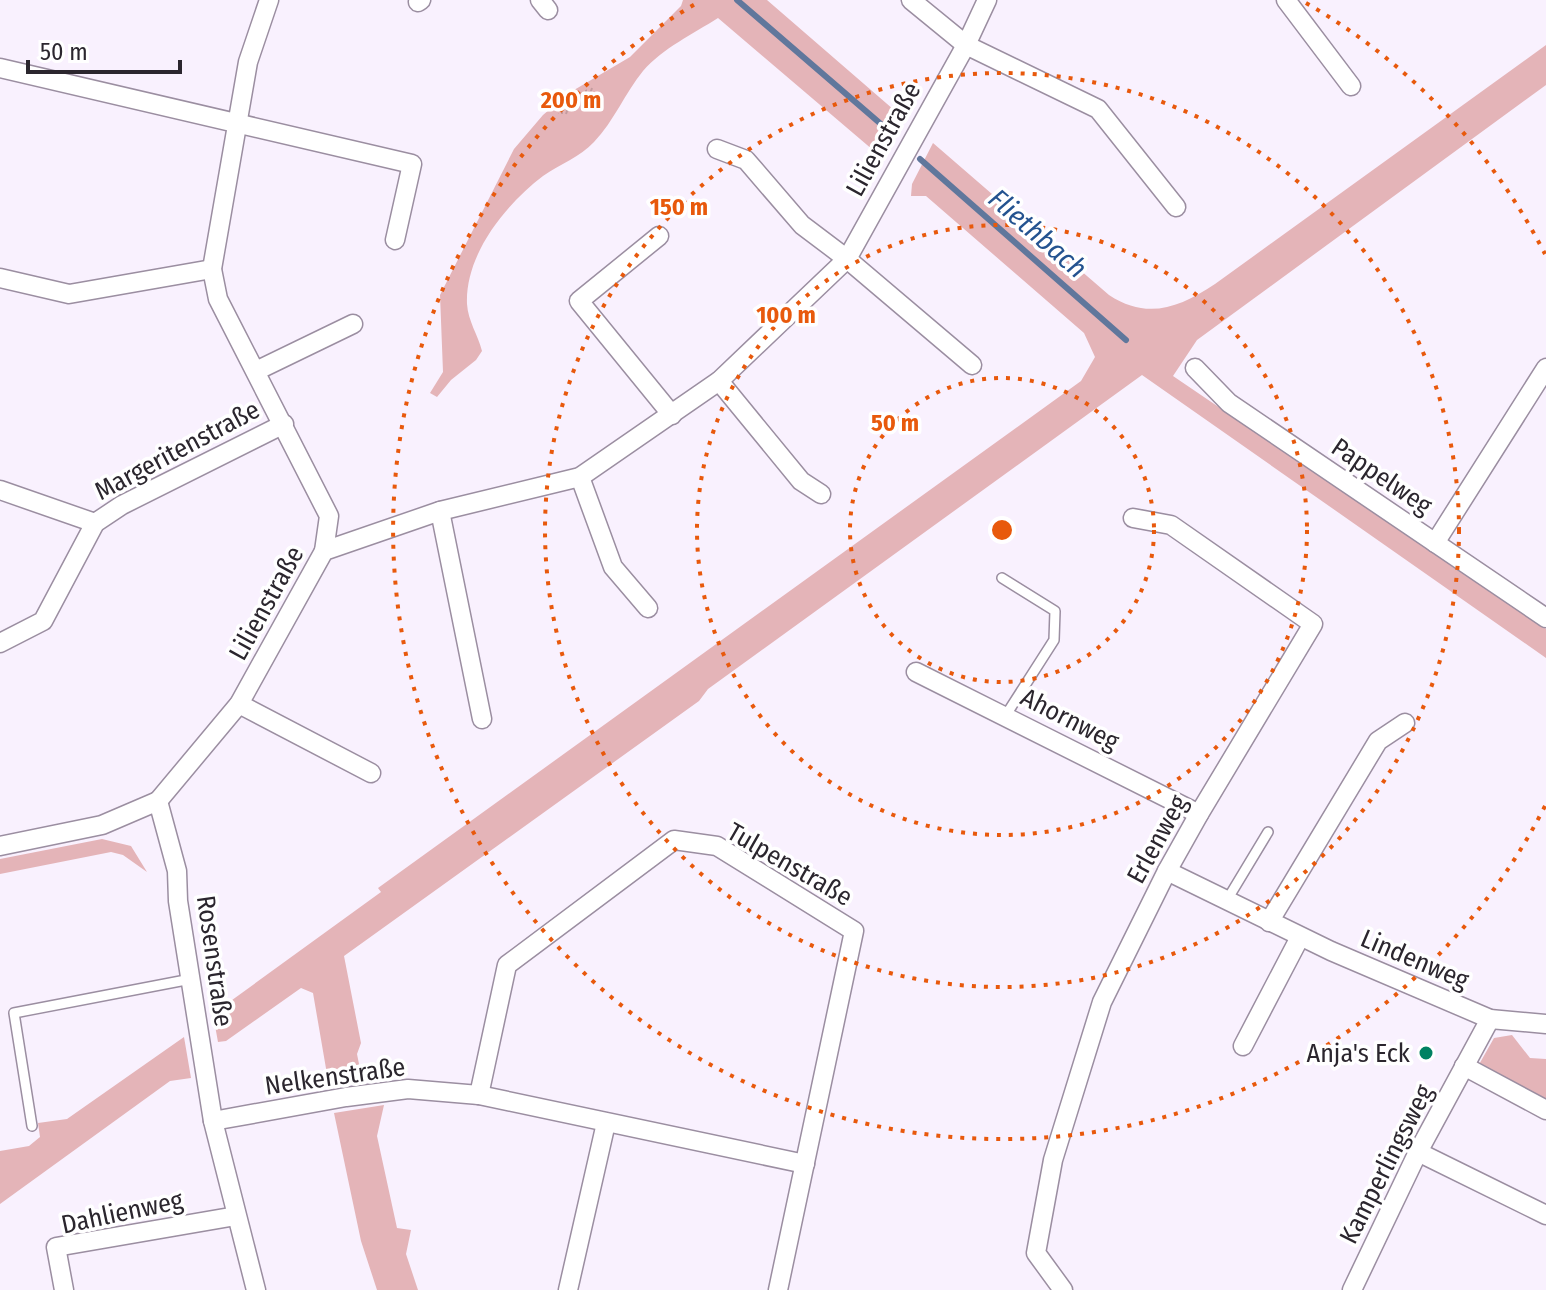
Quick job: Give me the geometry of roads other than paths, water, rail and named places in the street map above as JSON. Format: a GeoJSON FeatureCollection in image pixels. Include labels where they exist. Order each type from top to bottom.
{"type":"FeatureCollection","features":[{"type":"Feature","properties":{"kind":"street","name":"Margeritenstraße"},"geometry":{"type":"LineString","coordinates":[[269,0],[248,62],[212,269],[218,299],[329,516],[324,551]]}},
{"type":"Feature","properties":{"kind":"street"},"geometry":{"type":"LineString","coordinates":[[911,0],[966,45],[1098,109],[1176,207]]}},
{"type":"Feature","properties":{"kind":"street","name":"Lilienstraße"},"geometry":{"type":"LineString","coordinates":[[158,801],[239,704],[324,551],[440,511],[580,477],[719,381],[847,259],[966,45],[987,0]]}},
{"type":"Feature","properties":{"kind":"street"},"geometry":{"type":"LineString","coordinates":[[1286,0],[1351,86]]}},
{"type":"Feature","properties":{"kind":"street"},"geometry":{"type":"LineString","coordinates":[[0,68],[412,164],[395,240]]}},
{"type":"Feature","properties":{"kind":"street"},"geometry":{"type":"LineString","coordinates":[[717,149],[746,160],[802,225],[972,365]]}},
{"type":"Feature","properties":{"kind":"street"},"geometry":{"type":"LineString","coordinates":[[659,236],[579,301],[672,415]]}},
{"type":"Feature","properties":{"kind":"street"},"geometry":{"type":"LineString","coordinates":[[0,278],[69,294],[212,269]]}},
{"type":"Feature","properties":{"kind":"street","name":"Margeritenstraße"},"geometry":{"type":"LineString","coordinates":[[256,371],[353,324]]}},
{"type":"Feature","properties":{"kind":"street","name":"Pappelweg"},"geometry":{"type":"LineString","coordinates":[[1195,368],[1229,403],[1546,618]]}},
{"type":"Feature","properties":{"kind":"street"},"geometry":{"type":"LineString","coordinates":[[1435,543],[1546,368]]}},
{"type":"Feature","properties":{"kind":"street"},"geometry":{"type":"LineString","coordinates":[[719,381],[801,481],[821,494]]}},
{"type":"Feature","properties":{"kind":"street","name":"Margeritenstraße"},"geometry":{"type":"LineString","coordinates":[[0,643],[43,621],[95,523],[122,505],[284,424]]}},
{"type":"Feature","properties":{"kind":"street"},"geometry":{"type":"LineString","coordinates":[[580,477],[613,567],[648,608]]}},
{"type":"Feature","properties":{"kind":"street","name":"Margeritenstraße"},"geometry":{"type":"LineString","coordinates":[[0,490],[95,523]]}},
{"type":"Feature","properties":{"kind":"street"},"geometry":{"type":"LineString","coordinates":[[440,511],[482,719]]}},
{"type":"Feature","properties":{"kind":"street","name":"Erlenweg"},"geometry":{"type":"LineString","coordinates":[[1063,1290],[1036,1253],[1053,1160],[1102,1002],[1167,871],[1313,624],[1171,525],[1133,518]]}},
{"type":"Feature","properties":{"kind":"street","name":"Ahornweg"},"geometry":{"type":"LineString","coordinates":[[916,672],[1199,814]]}},
{"type":"Feature","properties":{"kind":"street"},"geometry":{"type":"LineString","coordinates":[[239,704],[371,773]]}},
{"type":"Feature","properties":{"kind":"street"},"geometry":{"type":"LineString","coordinates":[[1269,922],[1378,741],[1405,723]]}},
{"type":"Feature","properties":{"kind":"street"},"geometry":{"type":"LineString","coordinates":[[0,846],[102,825],[158,801]]}},
{"type":"Feature","properties":{"kind":"street","name":"Rosenstraße"},"geometry":{"type":"LineString","coordinates":[[158,801],[177,871],[178,901],[213,1121],[256,1290]]}},
{"type":"Feature","properties":{"kind":"street","name":"Tulpenstraße"},"geometry":{"type":"LineString","coordinates":[[479,1095],[507,965],[674,840],[717,846],[854,931],[778,1290]]}},
{"type":"Feature","properties":{"kind":"street","name":"Lindenweg"},"geometry":{"type":"LineString","coordinates":[[1167,871],[1300,937],[1490,1019],[1546,1024]]}},
{"type":"Feature","properties":{"kind":"street"},"geometry":{"type":"LineString","coordinates":[[1243,1046],[1300,937]]}},
{"type":"Feature","properties":{"kind":"street","name":"Kamperlingsweg"},"geometry":{"type":"LineString","coordinates":[[1352,1290],[1418,1152],[1490,1019]]}},
{"type":"Feature","properties":{"kind":"street"},"geometry":{"type":"LineString","coordinates":[[1464,1066],[1546,1110]]}},
{"type":"Feature","properties":{"kind":"street","name":"Nelkenstraße"},"geometry":{"type":"LineString","coordinates":[[213,1121],[408,1089],[479,1095],[805,1164]]}},
{"type":"Feature","properties":{"kind":"street"},"geometry":{"type":"LineString","coordinates":[[568,1290],[606,1123]]}},
{"type":"Feature","properties":{"kind":"street"},"geometry":{"type":"LineString","coordinates":[[1418,1152],[1546,1215]]}},
{"type":"Feature","properties":{"kind":"street","name":"Dahlienweg"},"geometry":{"type":"LineString","coordinates":[[64,1290],[56,1247],[236,1216]]}},
{"type":"Feature","properties":{"kind":"lane"},"geometry":{"type":"LineString","coordinates":[[1002,578],[1055,611],[1054,640],[1006,715]]}},
{"type":"Feature","properties":{"kind":"lane"},"geometry":{"type":"LineString","coordinates":[[1227,900],[1268,832]]}},
{"type":"Feature","properties":{"kind":"lane"},"geometry":{"type":"LineString","coordinates":[[32,1126],[14,1013],[191,979]]}},
{"type":"Feature","properties":{"kind":"waterway","name":"Fliethbach"},"geometry":{"type":"LineString","coordinates":[[737,0],[889,131]]}},
{"type":"Feature","properties":{"kind":"waterway","name":"Fliethbach"},"geometry":{"type":"LineString","coordinates":[[920,159],[1126,340]]}},
{"type":"Feature","properties":{"kind":"place","name":"Anja's Eck"},"geometry":{"type":"Point","coordinates":[1426,1053]}}]}
